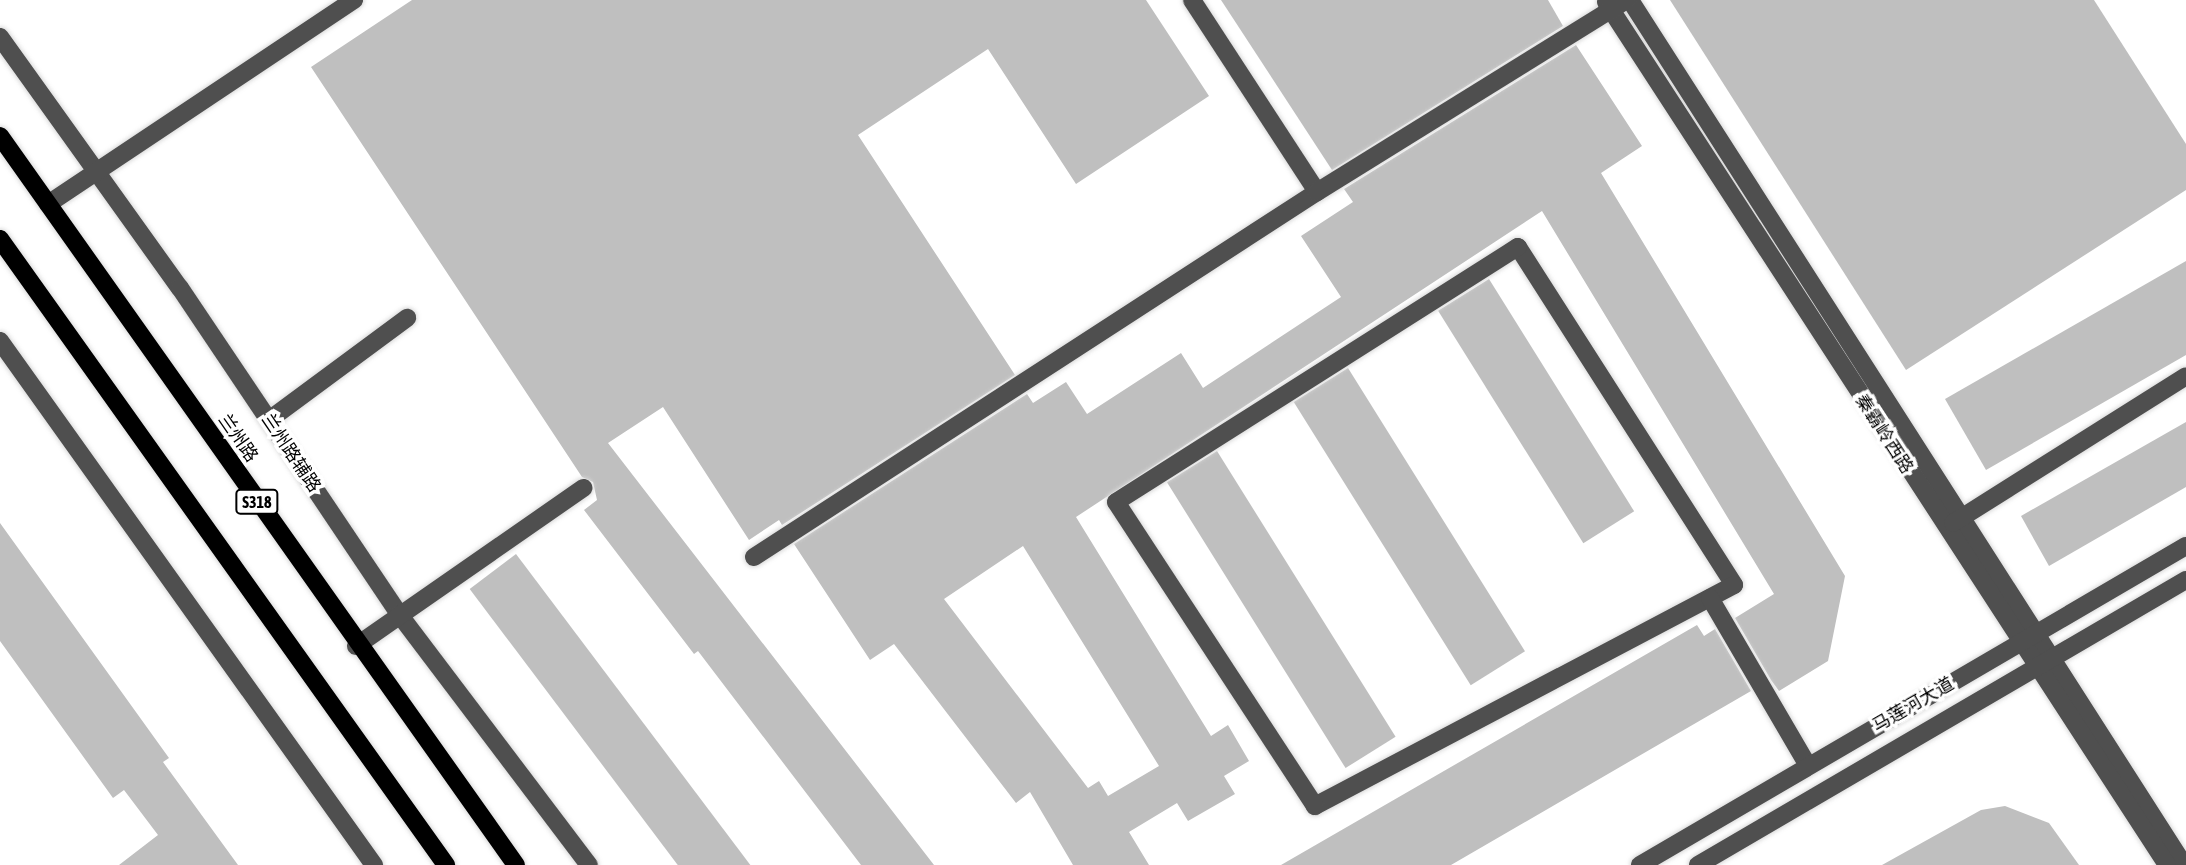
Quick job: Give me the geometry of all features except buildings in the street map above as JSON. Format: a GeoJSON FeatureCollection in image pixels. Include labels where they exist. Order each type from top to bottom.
{"type":"FeatureCollection","features":[{"type":"Feature","properties":{"kind":"main road","name":"兰州路"},"geometry":{"type":"LineString","coordinates":[[0,136],[356,646],[516,865]]}},
{"type":"Feature","properties":{"kind":"main road"},"geometry":{"type":"LineString","coordinates":[[0,239],[446,865]]}},
{"type":"Feature","properties":{"kind":"street"},"geometry":{"type":"LineString","coordinates":[[48,204],[354,0]]}},
{"type":"Feature","properties":{"kind":"street"},"geometry":{"type":"LineString","coordinates":[[1192,0],[1317,192]]}},
{"type":"Feature","properties":{"kind":"street"},"geometry":{"type":"LineString","coordinates":[[754,557],[1607,5],[1628,0]]}},
{"type":"Feature","properties":{"kind":"street","name":"秦霸岭西路"},"geometry":{"type":"LineString","coordinates":[[1628,0],[1963,516],[2045,662],[2184,865]]}},
{"type":"Feature","properties":{"kind":"street","name":"秦霸岭西路"},"geometry":{"type":"LineString","coordinates":[[1607,5],[1944,528],[2029,637]]}},
{"type":"Feature","properties":{"kind":"street","name":"兰州路辅路"},"geometry":{"type":"LineString","coordinates":[[0,37],[98,171],[399,614],[589,865]]}},
{"type":"Feature","properties":{"kind":"street"},"geometry":{"type":"LineString","coordinates":[[1518,247],[1734,585],[1710,598],[1315,806],[1116,502],[1518,247]]}},
{"type":"Feature","properties":{"kind":"street"},"geometry":{"type":"LineString","coordinates":[[269,420],[407,318]]}},
{"type":"Feature","properties":{"kind":"street"},"geometry":{"type":"LineString","coordinates":[[0,341],[374,865]]}},
{"type":"Feature","properties":{"kind":"street"},"geometry":{"type":"LineString","coordinates":[[1944,528],[2186,376]]}},
{"type":"Feature","properties":{"kind":"street"},"geometry":{"type":"LineString","coordinates":[[356,646],[583,488]]}},
{"type":"Feature","properties":{"kind":"street","name":"马莲河大道"},"geometry":{"type":"LineString","coordinates":[[1640,865],[2186,546]]}},
{"type":"Feature","properties":{"kind":"street","name":"马莲河大道"},"geometry":{"type":"LineString","coordinates":[[1698,865],[2186,580]]}},
{"type":"Feature","properties":{"kind":"street"},"geometry":{"type":"LineString","coordinates":[[1710,598],[1808,766]]}},
{"type":"Feature","properties":{"kind":"street","name":"秦霸岭西路"},"geometry":{"type":"LineString","coordinates":[[2045,662],[2166,865]]}}]}
